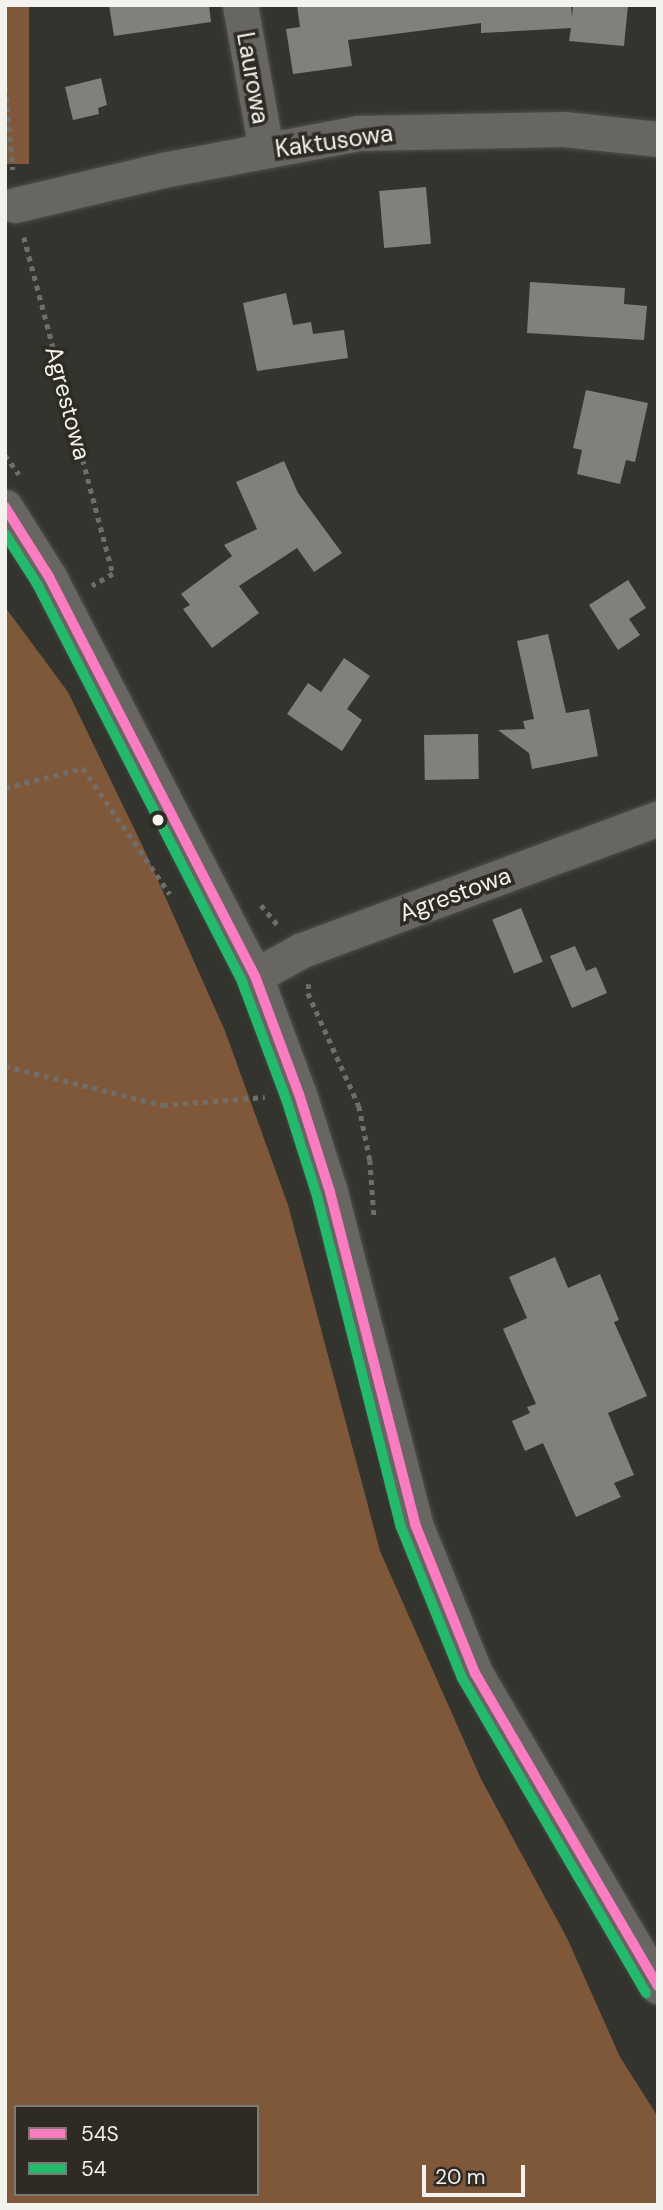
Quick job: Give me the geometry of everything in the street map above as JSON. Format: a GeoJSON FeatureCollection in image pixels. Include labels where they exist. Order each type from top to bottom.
{"type":"FeatureCollection","features":[{"type":"Feature","properties":{"kind":"street","name":"Laurowa"},"geometry":{"type":"LineString","coordinates":[[240,5],[266,150]]}},
{"type":"Feature","properties":{"kind":"street","name":"Kaktusowa"},"geometry":{"type":"LineString","coordinates":[[15,205],[163,170],[358,133],[564,129],[658,139]]}},
{"type":"Feature","properties":{"kind":"street"},"geometry":{"type":"LineString","coordinates":[[5,507],[49,577],[255,976],[299,1094],[330,1192],[415,1524],[475,1673],[497,1715],[658,1986]]}},
{"type":"Feature","properties":{"kind":"street","name":"Agrestowa"},"geometry":{"type":"LineString","coordinates":[[255,976],[302,950],[658,818]]}},
{"type":"Feature","properties":{"kind":"path"},"geometry":{"type":"LineString","coordinates":[[5,77],[15,205]]}},
{"type":"Feature","properties":{"kind":"path","name":"Agrestowa"},"geometry":{"type":"LineString","coordinates":[[15,205],[113,574],[88,588]]}},
{"type":"Feature","properties":{"kind":"path"},"geometry":{"type":"LineString","coordinates":[[5,788],[83,768],[132,836]]}},
{"type":"Feature","properties":{"kind":"path"},"geometry":{"type":"LineString","coordinates":[[309,981],[308,993],[359,1106],[370,1160],[375,1219]]}},
{"type":"Feature","properties":{"kind":"path"},"geometry":{"type":"LineString","coordinates":[[5,1066],[163,1105],[299,1094]]}},
{"type":"Feature","properties":{"kind":"shaded area"},"geometry":{"type":"Polygon","coordinates":[[[5,5],[29,5],[29,164],[5,164],[5,5]]]}},
{"type":"Feature","properties":{"kind":"shaded area"},"geometry":{"type":"Polygon","coordinates":[[[5,607],[68,692],[143,847],[225,1031],[288,1205],[380,1551],[481,1779],[567,1938],[620,2057],[658,2117],[658,2205],[5,2205],[5,607]]]}},
{"type":"Feature","properties":{"kind":"building"},"geometry":{"type":"Polygon","coordinates":[[[109,5],[209,5],[211,22],[114,36],[109,5]]]}},
{"type":"Feature","properties":{"kind":"building"},"geometry":{"type":"Polygon","coordinates":[[[297,5],[571,5],[572,17],[573,5],[628,5],[624,46],[569,41],[571,28],[481,33],[481,23],[348,40],[352,66],[293,74],[286,29],[300,27],[297,5]]]}},
{"type":"Feature","properties":{"kind":"building"},"geometry":{"type":"Polygon","coordinates":[[[101,78],[107,105],[98,108],[99,114],[73,120],[65,87],[101,78]]]}},
{"type":"Feature","properties":{"kind":"building"},"geometry":{"type":"Polygon","coordinates":[[[426,187],[431,244],[384,248],[379,191],[426,187]]]}},
{"type":"Feature","properties":{"kind":"building"},"geometry":{"type":"Polygon","coordinates":[[[530,282],[625,288],[624,304],[647,306],[644,340],[527,333],[530,282]]]}},
{"type":"Feature","properties":{"kind":"building"},"geometry":{"type":"Polygon","coordinates":[[[286,293],[293,325],[311,322],[313,334],[344,330],[348,358],[257,371],[243,303],[286,293]]]}},
{"type":"Feature","properties":{"kind":"building"},"geometry":{"type":"Polygon","coordinates":[[[586,390],[648,403],[635,462],[626,460],[620,484],[577,474],[582,450],[573,448],[586,390]]]}},
{"type":"Feature","properties":{"kind":"building"},"geometry":{"type":"Polygon","coordinates":[[[284,461],[298,493],[342,553],[314,572],[297,548],[239,586],[259,613],[212,648],[183,609],[190,605],[181,594],[232,556],[224,545],[257,529],[236,482],[284,461]]]}},
{"type":"Feature","properties":{"kind":"building"},"geometry":{"type":"Polygon","coordinates":[[[628,580],[646,608],[629,619],[640,635],[618,650],[589,605],[628,580]]]}},
{"type":"Feature","properties":{"kind":"building"},"geometry":{"type":"Polygon","coordinates":[[[548,634],[566,713],[589,709],[598,756],[532,769],[529,753],[498,730],[525,729],[523,721],[534,719],[517,641],[548,634]]]}},
{"type":"Feature","properties":{"kind":"building"},"geometry":{"type":"Polygon","coordinates":[[[344,658],[370,676],[347,709],[362,720],[342,751],[287,714],[308,683],[321,692],[344,658]]]}},
{"type":"Feature","properties":{"kind":"building"},"geometry":{"type":"Polygon","coordinates":[[[478,734],[479,779],[425,780],[424,735],[478,734]]]}},
{"type":"Feature","properties":{"kind":"building"},"geometry":{"type":"Polygon","coordinates":[[[521,908],[543,962],[514,973],[492,920],[521,908]]]}},
{"type":"Feature","properties":{"kind":"building"},"geometry":{"type":"Polygon","coordinates":[[[575,946],[586,971],[596,967],[607,993],[572,1008],[550,956],[575,946]]]}},
{"type":"Feature","properties":{"kind":"building"},"geometry":{"type":"Polygon","coordinates":[[[555,1257],[568,1288],[600,1274],[619,1320],[614,1322],[647,1396],[608,1413],[634,1475],[614,1483],[621,1497],[576,1517],[543,1443],[525,1451],[512,1421],[530,1413],[527,1407],[536,1404],[503,1329],[527,1318],[509,1277],[555,1257]]]}},
{"type":"Feature","properties":{"kind":"transit line","name":"54S"},"geometry":{"type":"LineString","coordinates":[[5,507],[49,577],[255,976],[299,1094],[330,1192],[415,1524],[475,1673],[658,1986]]}},
{"type":"Feature","properties":{"kind":"transit line","name":"54"},"geometry":{"type":"LineString","coordinates":[[5,534],[37,584],[242,982],[286,1099],[317,1196],[401,1527],[462,1678],[646,1993]]}}]}
